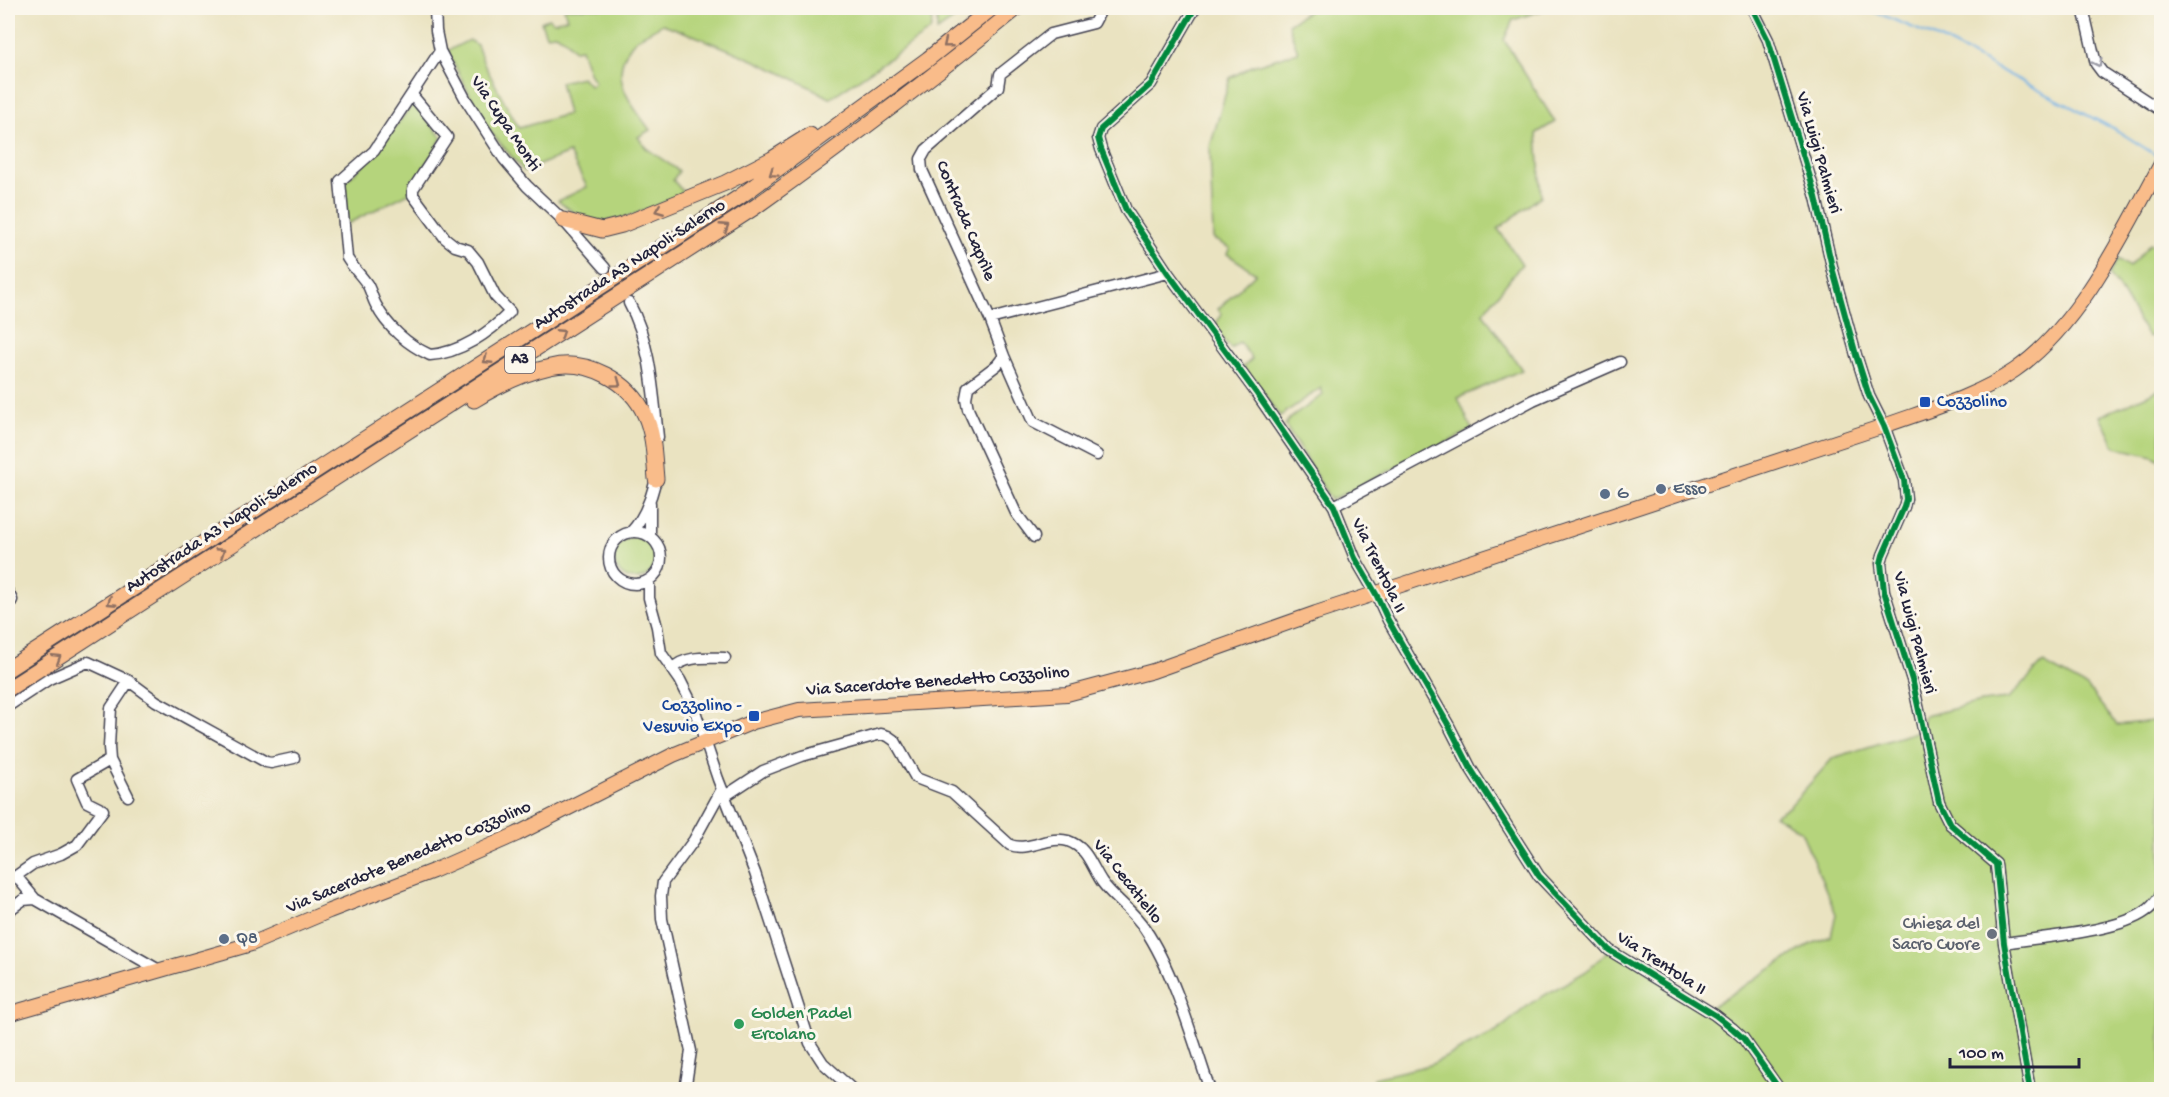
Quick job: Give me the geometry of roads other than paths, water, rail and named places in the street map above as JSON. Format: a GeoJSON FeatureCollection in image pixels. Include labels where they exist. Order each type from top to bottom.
{"type":"FeatureCollection","features":[{"type":"Feature","properties":{"kind":"highway","name":"Autostrada A3 Napoli-Salerno"},"geometry":{"type":"LineString","coordinates":[[8,669],[738,198],[992,8]]}},
{"type":"Feature","properties":{"kind":"highway","name":"Autostrada A3 Napoli-Salerno"},"geometry":{"type":"LineString","coordinates":[[8,689],[755,207],[873,122],[1017,8]]}},
{"type":"Feature","properties":{"kind":"highway"},"geometry":{"type":"LineString","coordinates":[[563,220],[602,230],[622,225],[724,183],[772,159],[884,83],[928,58]]}},
{"type":"Feature","properties":{"kind":"highway"},"geometry":{"type":"LineString","coordinates":[[374,454],[414,437],[482,395],[524,375],[552,366],[576,366],[599,371],[617,381],[633,396],[645,414],[652,436],[656,479]]}},
{"type":"Feature","properties":{"kind":"main road","name":"Via Sacerdote Benedetto Cozzolino"},"geometry":{"type":"LineString","coordinates":[[8,1014],[223,954],[251,944],[433,871],[517,834],[673,754],[753,722],[799,710],[1067,694],[1153,671],[1376,594],[1884,426],[1971,394],[2014,370],[2048,341],[2086,294],[2161,164]]}},
{"type":"Feature","properties":{"kind":"street","name":"Via Cupa Monti"},"geometry":{"type":"LineString","coordinates":[[435,8],[440,51],[466,100],[504,159],[527,186],[563,220],[605,268]]}},
{"type":"Feature","properties":{"kind":"street","name":"Contrada Caprile"},"geometry":{"type":"LineString","coordinates":[[990,319],[921,170],[921,159],[926,150],[998,87],[1000,74],[1051,34],[1094,23],[1102,8]]}},
{"type":"Feature","properties":{"kind":"street","name":"Via Trentola II"},"geometry":{"type":"LineString","coordinates":[[1195,8],[1150,84],[1101,129],[1098,138],[1126,210],[1168,273],[1257,394],[1334,506],[1355,558],[1388,620],[1471,769],[1539,876],[1609,950],[1715,1015],[1733,1029],[1743,1038],[1780,1089]]}},
{"type":"Feature","properties":{"kind":"street","name":"Via Luigi Palmieri"},"geometry":{"type":"LineString","coordinates":[[1752,8],[1768,40],[1816,197],[1853,347],[1869,396],[1884,426],[1904,480],[1906,499],[1881,563],[1884,591],[1913,683],[1939,802],[1950,824],[1996,864],[2004,943],[2030,1089]]}},
{"type":"Feature","properties":{"kind":"street"},"geometry":{"type":"LineString","coordinates":[[2083,8],[2096,64],[2102,72],[2162,111]]}},
{"type":"Feature","properties":{"kind":"street"},"geometry":{"type":"LineString","coordinates":[[412,95],[447,137],[412,189],[412,195],[445,238],[455,246],[468,250],[478,262],[495,296],[510,312],[467,343],[454,350],[430,356],[413,345],[387,322],[370,294],[369,286],[347,258],[340,181],[374,151],[440,51]]}},
{"type":"Feature","properties":{"kind":"street"},"geometry":{"type":"LineString","coordinates":[[1097,455],[1033,422],[990,319],[1168,273]]}},
{"type":"Feature","properties":{"kind":"street"},"geometry":{"type":"LineString","coordinates":[[629,303],[644,339],[660,455],[651,497],[638,525],[631,532]]}},
{"type":"Feature","properties":{"kind":"street"},"geometry":{"type":"LineString","coordinates":[[1004,356],[997,365],[968,387],[966,398],[968,409],[1016,513],[1034,537]]}},
{"type":"Feature","properties":{"kind":"street"},"geometry":{"type":"LineString","coordinates":[[1334,506],[1533,400],[1620,362]]}},
{"type":"Feature","properties":{"kind":"street"},"geometry":{"type":"LineString","coordinates":[[650,537],[651,497]]}},
{"type":"Feature","properties":{"kind":"street"},"geometry":{"type":"LineString","coordinates":[[631,532],[641,532],[650,537],[657,544],[661,554],[656,574],[649,581],[634,585],[616,578],[608,560],[609,550],[614,542],[621,535],[631,532]]}},
{"type":"Feature","properties":{"kind":"street"},"geometry":{"type":"LineString","coordinates":[[649,581],[649,598],[661,653],[694,708],[704,742],[755,873],[801,1022],[810,1043],[823,1063],[853,1089]]}},
{"type":"Feature","properties":{"kind":"street"},"geometry":{"type":"LineString","coordinates":[[634,585],[649,598]]}},
{"type":"Feature","properties":{"kind":"street"},"geometry":{"type":"LineString","coordinates":[[8,592],[12,600],[8,607]]}},
{"type":"Feature","properties":{"kind":"street"},"geometry":{"type":"LineString","coordinates":[[672,669],[676,664],[688,659],[725,658]]}},
{"type":"Feature","properties":{"kind":"street"},"geometry":{"type":"LineString","coordinates":[[8,706],[49,679],[88,662],[129,681],[156,701],[266,762],[294,758]]}},
{"type":"Feature","properties":{"kind":"street"},"geometry":{"type":"LineString","coordinates":[[128,796],[110,760],[111,708],[129,681]]}},
{"type":"Feature","properties":{"kind":"street","name":"Via Cecatiello"},"geometry":{"type":"LineString","coordinates":[[724,793],[763,771],[802,756],[881,734],[895,741],[916,778],[952,792],[1010,845],[1018,848],[1055,840],[1067,841],[1083,848],[1103,882],[1145,928],[1161,958],[1210,1089]]}},
{"type":"Feature","properties":{"kind":"street"},"geometry":{"type":"LineString","coordinates":[[110,760],[77,779],[87,802],[103,810],[77,845],[61,854],[33,864],[16,876],[36,899],[159,970]]}},
{"type":"Feature","properties":{"kind":"street"},"geometry":{"type":"LineString","coordinates":[[686,1089],[691,1051],[662,919],[661,896],[663,882],[694,840],[724,793]]}},
{"type":"Feature","properties":{"kind":"street"},"geometry":{"type":"LineString","coordinates":[[2004,943],[2084,932],[2124,922],[2149,910],[2162,893]]}},
{"type":"Feature","properties":{"kind":"street"},"geometry":{"type":"LineString","coordinates":[[8,911],[23,900],[36,899]]}},
{"type":"Feature","properties":{"kind":"waterway"},"geometry":{"type":"LineString","coordinates":[[1865,8],[1938,38],[2118,131],[2159,157]]}},
{"type":"Feature","properties":{"kind":"place","name":"Cozzolino"},"geometry":{"type":"Point","coordinates":[1925,402]}},
{"type":"Feature","properties":{"kind":"place","name":"Esso"},"geometry":{"type":"Point","coordinates":[1661,489]}},
{"type":"Feature","properties":{"kind":"place","name":"G"},"geometry":{"type":"Point","coordinates":[1605,494]}},
{"type":"Feature","properties":{"kind":"place","name":"Cozzolino - Vesuvio Expo"},"geometry":{"type":"Point","coordinates":[754,716]}},
{"type":"Feature","properties":{"kind":"place","name":"Chiesa del Sacro Cuore"},"geometry":{"type":"Point","coordinates":[1992,934]}},
{"type":"Feature","properties":{"kind":"place","name":"Q8"},"geometry":{"type":"Point","coordinates":[224,939]}},
{"type":"Feature","properties":{"kind":"place","name":"Golden Padel Ercolano"},"geometry":{"type":"Point","coordinates":[739,1024]}}]}
